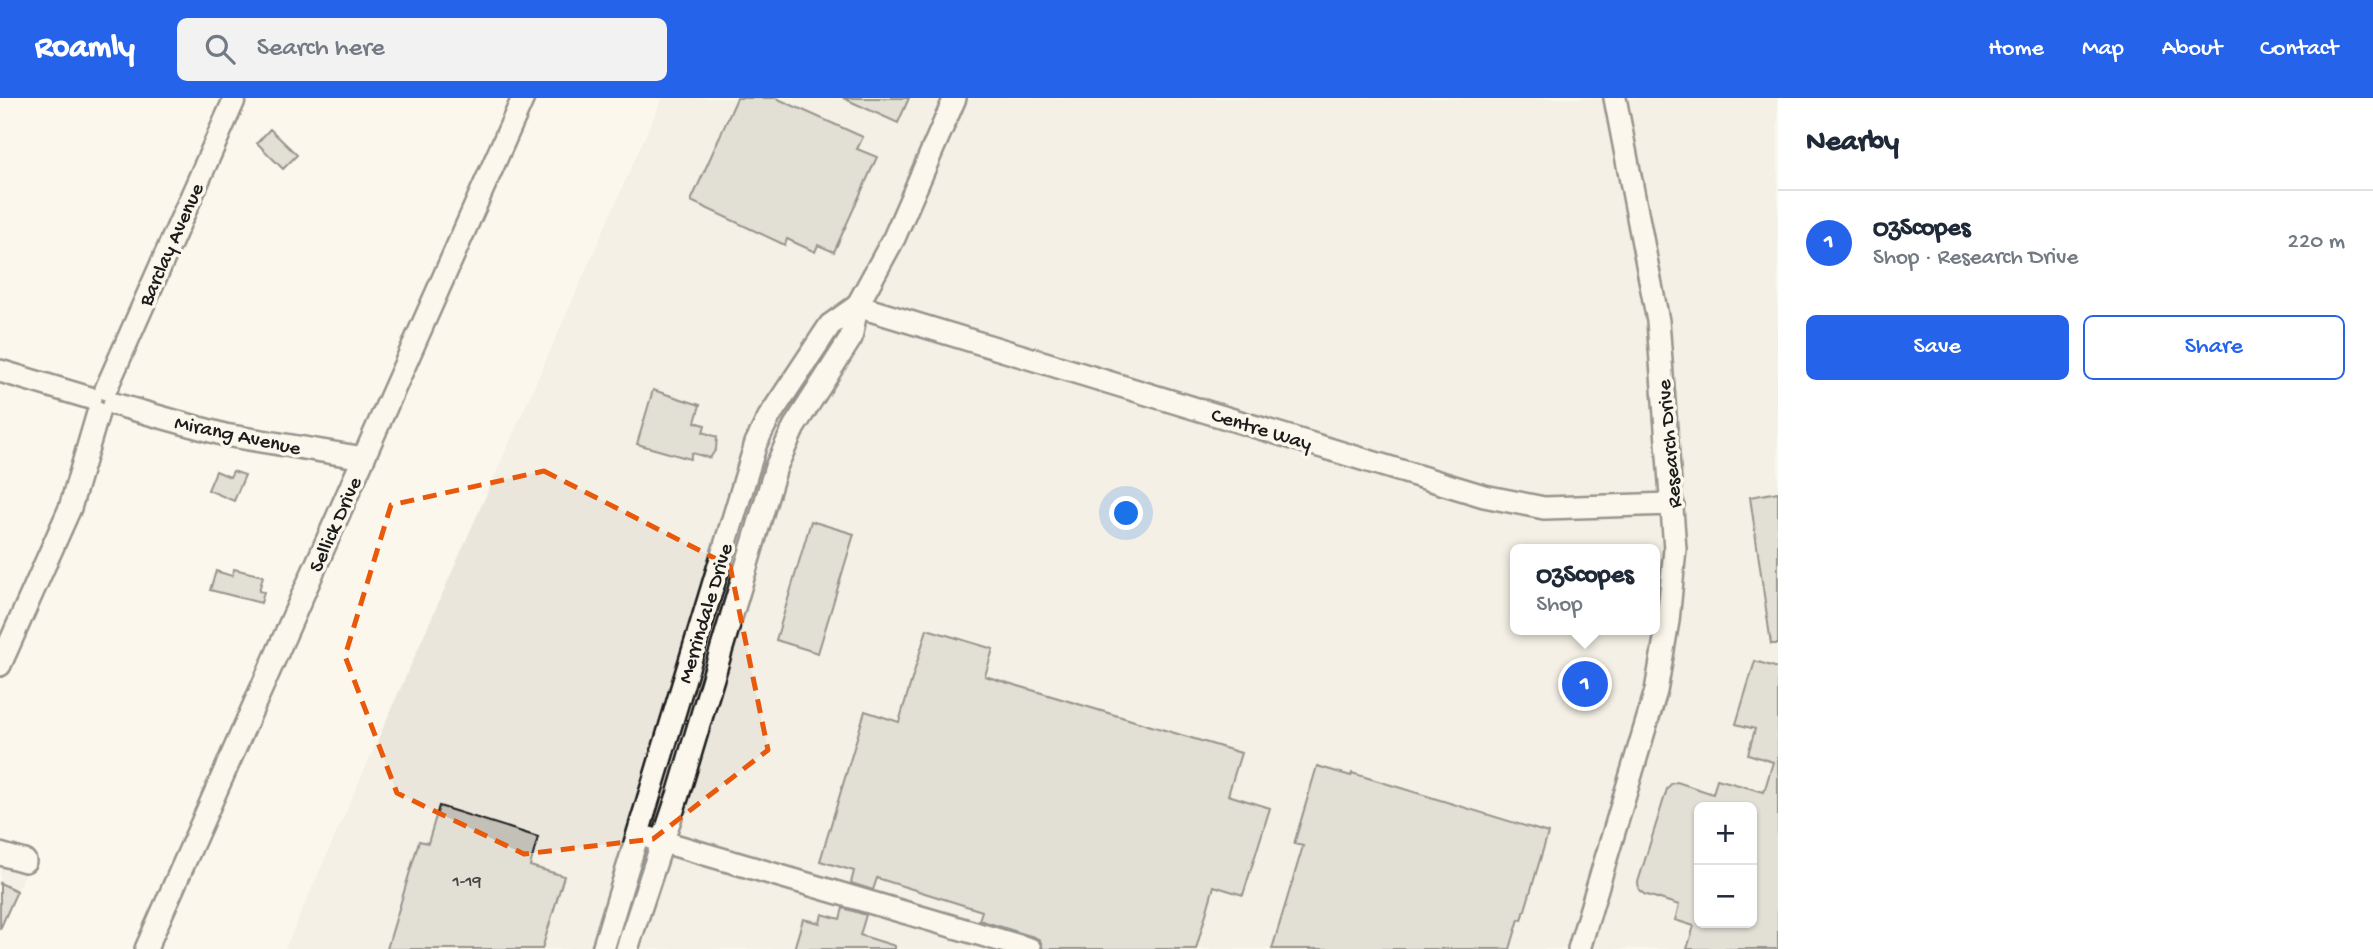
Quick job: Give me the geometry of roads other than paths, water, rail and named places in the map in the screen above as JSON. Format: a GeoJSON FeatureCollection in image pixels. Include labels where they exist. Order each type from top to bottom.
{"type":"FeatureCollection","features":[{"type":"Feature","properties":{"kind":"street","name":"Barclay Avenue"},"geometry":{"type":"LineString","coordinates":[[0,665],[70,508],[102,401],[235,98]]}},
{"type":"Feature","properties":{"kind":"street","name":"Sellick Drive"},"geometry":{"type":"LineString","coordinates":[[146,949],[523,98]]}},
{"type":"Feature","properties":{"kind":"street","name":"Merrindale Drive"},"geometry":{"type":"LineString","coordinates":[[626,949],[664,842],[776,467],[794,427],[852,338],[858,306],[894,238],[955,98]]}},
{"type":"Feature","properties":{"kind":"street","name":"Research Drive"},"geometry":{"type":"LineString","coordinates":[[1579,949],[1656,691],[1668,621],[1675,550],[1658,321],[1615,98]]}},
{"type":"Feature","properties":{"kind":"street","name":"Merrindale Drive"},"geometry":{"type":"LineString","coordinates":[[603,949],[757,443],[769,417],[830,325],[858,306]]}},
{"type":"Feature","properties":{"kind":"street","name":"Centre Way"},"geometry":{"type":"LineString","coordinates":[[858,306],[1484,496],[1544,508],[1673,504]]}},
{"type":"Feature","properties":{"kind":"street","name":"Mirang Avenue"},"geometry":{"type":"LineString","coordinates":[[0,371],[225,435],[364,458]]}},
{"type":"Feature","properties":{"kind":"street"},"geometry":{"type":"LineString","coordinates":[[685,676],[712,683]]}},
{"type":"Feature","properties":{"kind":"street"},"geometry":{"type":"LineString","coordinates":[[638,835],[1030,949]]}},
{"type":"Feature","properties":{"kind":"street"},"geometry":{"type":"LineString","coordinates":[[0,854],[25,861]]}},
{"type":"Feature","properties":{"kind":"place","name":"OzScopes"},"geometry":{"type":"Point","coordinates":[1585,684]}}]}
